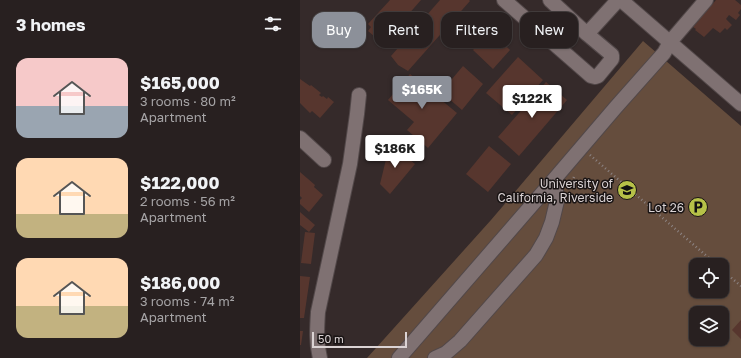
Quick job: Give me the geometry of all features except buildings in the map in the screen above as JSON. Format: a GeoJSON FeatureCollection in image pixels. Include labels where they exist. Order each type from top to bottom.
{"type":"FeatureCollection","features":[{"type":"Feature","properties":{"kind":"street"},"geometry":{"type":"LineString","coordinates":[[504,0],[591,76],[598,76],[612,59],[612,55],[550,0]]}},
{"type":"Feature","properties":{"kind":"street"},"geometry":{"type":"LineString","coordinates":[[587,34],[618,0]]}},
{"type":"Feature","properties":{"kind":"street"},"geometry":{"type":"LineString","coordinates":[[621,0],[741,104]]}},
{"type":"Feature","properties":{"kind":"street"},"geometry":{"type":"LineString","coordinates":[[399,358],[664,53],[670,42],[706,0]]}},
{"type":"Feature","properties":{"kind":"street"},"geometry":{"type":"LineString","coordinates":[[320,358],[316,331],[318,312],[350,164],[357,120],[359,95]]}},
{"type":"Feature","properties":{"kind":"street"},"geometry":{"type":"LineString","coordinates":[[300,138],[324,160]]}},
{"type":"Feature","properties":{"kind":"street"},"geometry":{"type":"LineString","coordinates":[[435,358],[446,353],[460,342],[536,255],[546,238],[557,201],[556,191],[551,183]]}},
{"type":"Feature","properties":{"kind":"path"},"geometry":{"type":"LineString","coordinates":[[588,154],[709,258]]}},
{"type":"Feature","properties":{"kind":"path"},"geometry":{"type":"LineString","coordinates":[[729,276],[741,286]]}},
{"type":"Feature","properties":{"kind":"shaded area","name":"University of California, Riverside"},"geometry":{"type":"Polygon","coordinates":[[[643,41],[741,126],[741,358],[367,358],[491,220],[643,41]]]}},
{"type":"Feature","properties":{"kind":"place","name":"University of California, Riverside"},"geometry":{"type":"Point","coordinates":[627,190]}},
{"type":"Feature","properties":{"kind":"place","name":"Lot 26"},"geometry":{"type":"Point","coordinates":[698,207]}}]}
